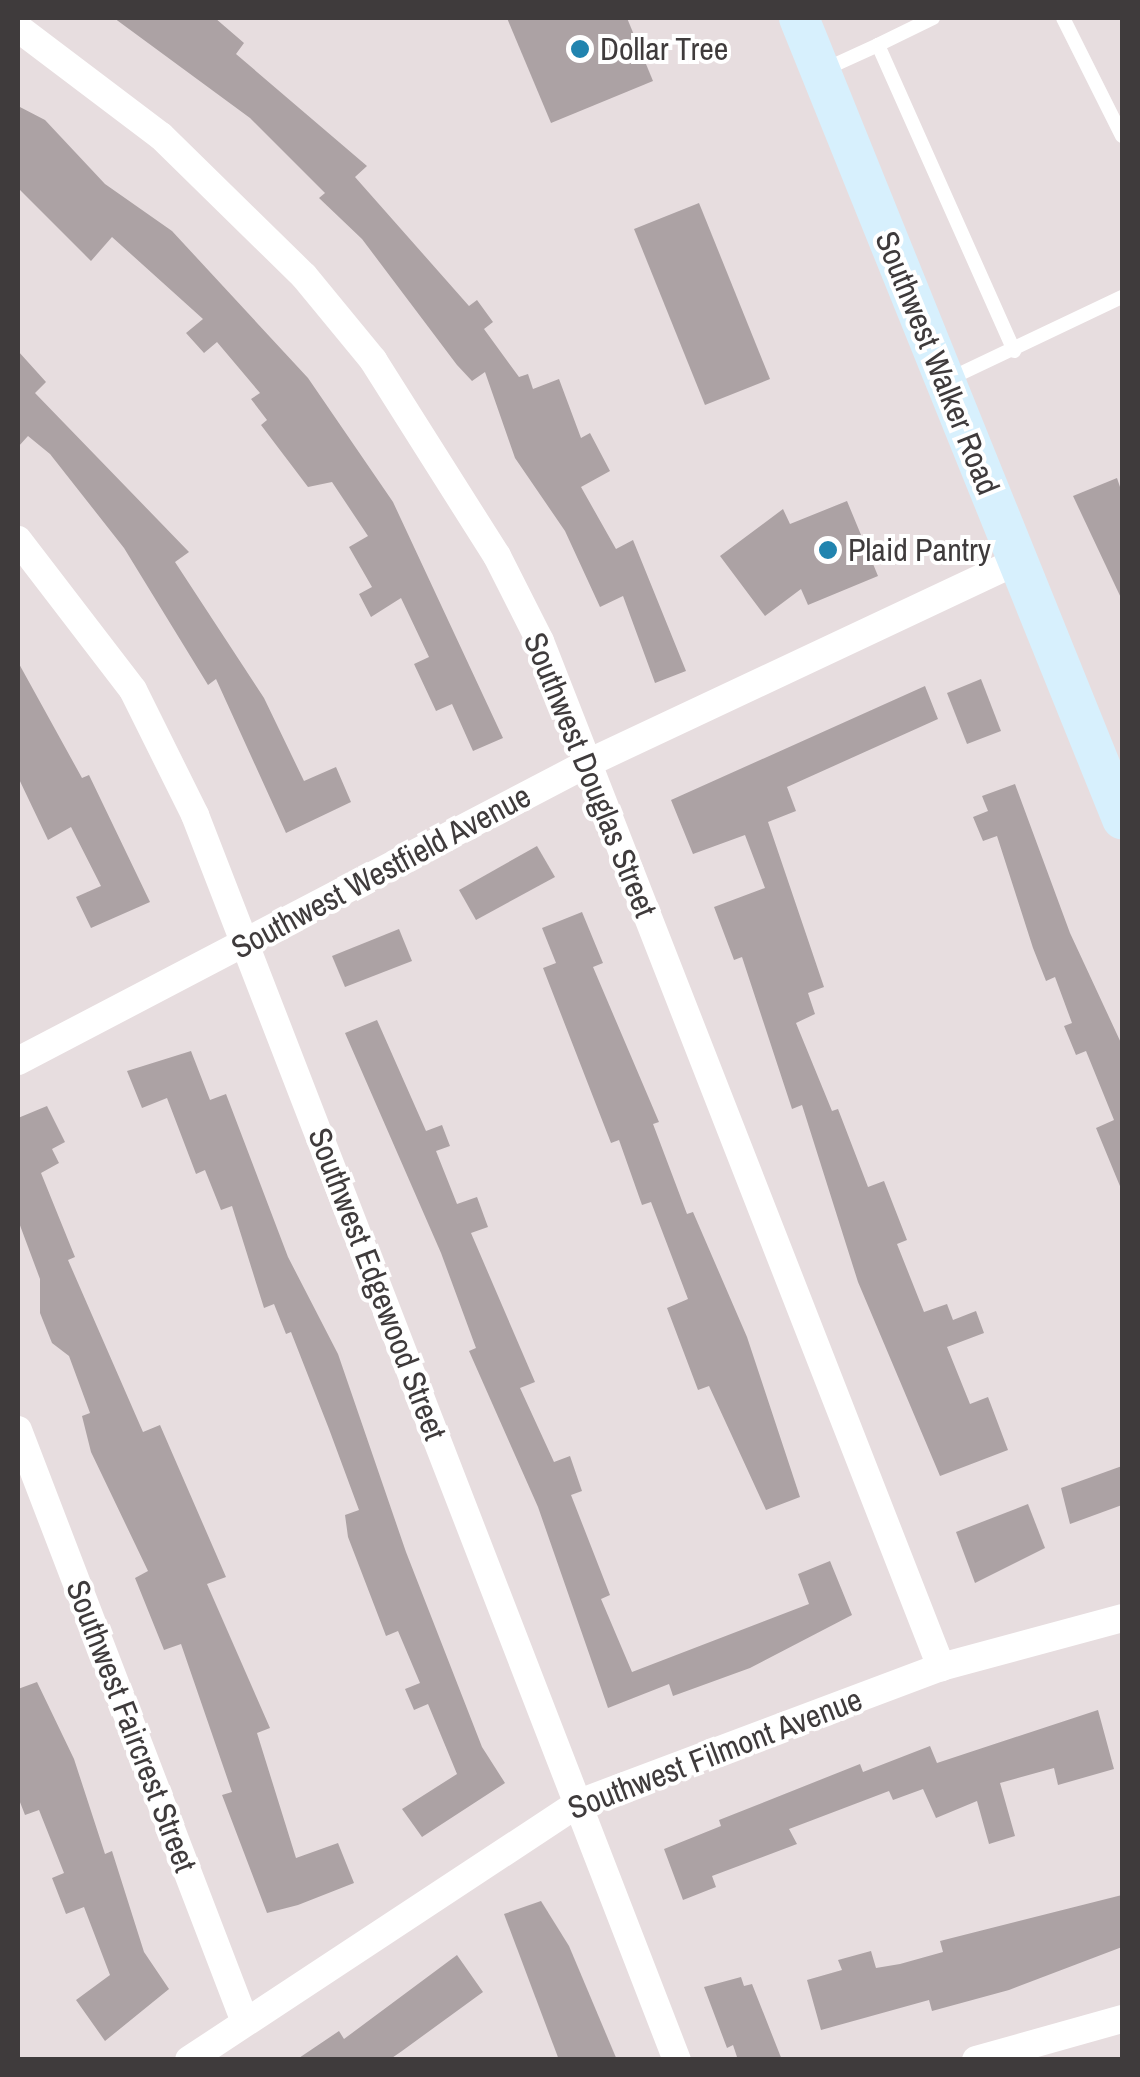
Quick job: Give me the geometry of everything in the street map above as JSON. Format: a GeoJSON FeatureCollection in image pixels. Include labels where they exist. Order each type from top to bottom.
{"type":"FeatureCollection","features":[{"type":"Feature","properties":{"kind":"main road","name":"Southwest Walker Road"},"geometry":{"type":"LineString","coordinates":[[799,18],[1122,819]]}},
{"type":"Feature","properties":{"kind":"street","name":"Southwest Douglas Street"},"geometry":{"type":"LineString","coordinates":[[18,28],[189,163],[304,276],[372,360],[498,556],[586,764],[941,1668]]}},
{"type":"Feature","properties":{"kind":"street","name":"Southwest Edgewood Street"},"geometry":{"type":"LineString","coordinates":[[18,540],[132,690],[196,815],[676,2060]]}},
{"type":"Feature","properties":{"kind":"street","name":"Southwest Westfield Avenue"},"geometry":{"type":"LineString","coordinates":[[18,1062],[586,764],[1018,560]]}},
{"type":"Feature","properties":{"kind":"street","name":"Southwest Faircrest Street"},"geometry":{"type":"LineString","coordinates":[[18,1430],[245,2022]]}},
{"type":"Feature","properties":{"kind":"street","name":"Southwest Filmont Avenue"},"geometry":{"type":"LineString","coordinates":[[189,2060],[579,1802],[941,1668],[1122,1618]]}},
{"type":"Feature","properties":{"kind":"street"},"geometry":{"type":"LineString","coordinates":[[976,2060],[1122,2020]]}},
{"type":"Feature","properties":{"kind":"lane"},"geometry":{"type":"LineString","coordinates":[[821,71],[933,18]]}},
{"type":"Feature","properties":{"kind":"lane"},"geometry":{"type":"LineString","coordinates":[[1064,18],[1122,136]]}},
{"type":"Feature","properties":{"kind":"lane"},"geometry":{"type":"LineString","coordinates":[[878,45],[1014,351]]}},
{"type":"Feature","properties":{"kind":"lane"},"geometry":{"type":"LineString","coordinates":[[944,381],[1122,297]]}},
{"type":"Feature","properties":{"kind":"building"},"geometry":{"type":"Polygon","coordinates":[[[114,18],[215,18],[244,43],[236,54],[367,166],[355,177],[469,306],[477,300],[493,322],[484,329],[519,377],[528,374],[533,389],[559,379],[581,438],[590,433],[610,471],[581,487],[616,549],[633,540],[686,671],[655,683],[623,596],[600,607],[565,531],[515,458],[485,372],[472,381],[457,365],[362,239],[319,198],[325,193],[250,118],[114,18]]]}},
{"type":"Feature","properties":{"kind":"building","name":"Dollar Tree"},"geometry":{"type":"Polygon","coordinates":[[[507,18],[627,18],[653,81],[551,123],[507,18]]]}},
{"type":"Feature","properties":{"kind":"building"},"geometry":{"type":"Polygon","coordinates":[[[18,106],[45,120],[105,184],[172,231],[308,378],[393,502],[503,738],[473,751],[452,704],[436,711],[414,664],[429,657],[401,598],[371,617],[359,594],[372,587],[349,547],[368,536],[332,482],[308,487],[261,425],[267,420],[251,399],[260,393],[217,342],[204,353],[186,333],[203,319],[112,237],[91,261],[18,188],[18,106]]]}},
{"type":"Feature","properties":{"kind":"building"},"geometry":{"type":"Polygon","coordinates":[[[699,203],[770,379],[705,405],[634,229],[699,203]]]}},
{"type":"Feature","properties":{"kind":"building"},"geometry":{"type":"Polygon","coordinates":[[[18,351],[46,382],[35,393],[189,552],[175,562],[264,698],[304,781],[336,767],[351,802],[286,833],[216,679],[208,685],[124,548],[50,454],[28,436],[18,447],[18,351]]]}},
{"type":"Feature","properties":{"kind":"building"},"geometry":{"type":"Polygon","coordinates":[[[1117,478],[1122,493],[1122,600],[1073,496],[1117,478]]]}},
{"type":"Feature","properties":{"kind":"building"},"geometry":{"type":"Polygon","coordinates":[[[847,501],[878,576],[808,605],[801,589],[765,616],[720,556],[783,509],[790,524],[847,501]]]}},
{"type":"Feature","properties":{"kind":"building"},"geometry":{"type":"Polygon","coordinates":[[[18,662],[82,778],[89,775],[150,902],[91,928],[76,897],[101,886],[71,827],[48,840],[18,777],[18,662]]]}},
{"type":"Feature","properties":{"kind":"building"},"geometry":{"type":"Polygon","coordinates":[[[981,679],[1001,731],[967,744],[947,693],[981,679]]]}},
{"type":"Feature","properties":{"kind":"building"},"geometry":{"type":"Polygon","coordinates":[[[925,686],[938,719],[787,787],[796,811],[768,822],[824,987],[808,993],[815,1014],[796,1023],[832,1111],[838,1109],[868,1187],[884,1181],[907,1240],[897,1244],[924,1312],[947,1304],[953,1320],[976,1311],[984,1333],[947,1347],[970,1404],[988,1397],[1008,1450],[940,1476],[858,1282],[802,1105],[792,1109],[742,957],[734,960],[714,907],[765,888],[745,835],[693,854],[671,800],[925,686]]]}},
{"type":"Feature","properties":{"kind":"building"},"geometry":{"type":"Polygon","coordinates":[[[1015,784],[1070,933],[1122,1045],[1122,1191],[1096,1128],[1114,1120],[1086,1051],[1076,1055],[1064,1026],[1072,1023],[1055,977],[1046,981],[997,836],[983,841],[973,817],[988,811],[982,796],[1015,784]]]}},
{"type":"Feature","properties":{"kind":"building"},"geometry":{"type":"Polygon","coordinates":[[[537,846],[555,877],[476,920],[459,890],[537,846]]]}},
{"type":"Feature","properties":{"kind":"building"},"geometry":{"type":"Polygon","coordinates":[[[582,912],[603,963],[593,967],[659,1122],[653,1124],[687,1214],[693,1212],[747,1337],[800,1497],[766,1510],[709,1386],[698,1390],[667,1308],[688,1299],[651,1202],[642,1205],[619,1140],[611,1143],[543,968],[556,963],[542,928],[582,912]]]}},
{"type":"Feature","properties":{"kind":"building"},"geometry":{"type":"Polygon","coordinates":[[[399,929],[412,961],[345,987],[332,956],[399,929]]]}},
{"type":"Feature","properties":{"kind":"building"},"geometry":{"type":"Polygon","coordinates":[[[377,1020],[426,1131],[442,1125],[450,1146],[436,1151],[457,1204],[477,1197],[488,1227],[471,1233],[535,1382],[520,1388],[554,1462],[570,1456],[582,1491],[571,1495],[610,1595],[601,1599],[632,1672],[809,1604],[798,1574],[830,1561],[852,1615],[750,1668],[673,1696],[669,1684],[608,1708],[538,1507],[469,1351],[476,1348],[441,1253],[345,1033],[377,1020]]]}},
{"type":"Feature","properties":{"kind":"building"},"geometry":{"type":"Polygon","coordinates":[[[191,1051],[210,1100],[226,1094],[288,1257],[338,1354],[406,1552],[482,1747],[505,1783],[422,1837],[402,1809],[457,1774],[428,1704],[414,1710],[405,1689],[420,1683],[398,1631],[386,1636],[348,1537],[345,1515],[359,1510],[329,1429],[291,1332],[286,1334],[274,1304],[264,1308],[232,1206],[221,1210],[205,1170],[196,1174],[167,1098],[142,1108],[127,1071],[191,1051]]]}},
{"type":"Feature","properties":{"kind":"building"},"geometry":{"type":"Polygon","coordinates":[[[47,1106],[65,1142],[52,1149],[59,1163],[41,1173],[75,1257],[68,1260],[143,1432],[160,1425],[226,1577],[207,1584],[270,1728],[257,1733],[296,1858],[338,1843],[354,1883],[298,1905],[267,1913],[222,1795],[232,1792],[181,1644],[164,1650],[135,1578],[148,1571],[91,1452],[82,1416],[90,1413],[69,1356],[52,1343],[40,1313],[40,1279],[18,1220],[18,1118],[47,1106]]]}},
{"type":"Feature","properties":{"kind":"building"},"geometry":{"type":"Polygon","coordinates":[[[1122,1466],[1122,1505],[1070,1524],[1061,1488],[1122,1466]]]}},
{"type":"Feature","properties":{"kind":"building"},"geometry":{"type":"Polygon","coordinates":[[[1028,1504],[1045,1548],[975,1583],[956,1532],[1028,1504]]]}},
{"type":"Feature","properties":{"kind":"building"},"geometry":{"type":"Polygon","coordinates":[[[37,1682],[74,1759],[105,1854],[112,1851],[144,1952],[169,1989],[105,2041],[76,2000],[110,1975],[84,1907],[66,1914],[52,1878],[64,1873],[39,1810],[25,1815],[18,1797],[18,1689],[37,1682]]]}},
{"type":"Feature","properties":{"kind":"building"},"geometry":{"type":"Polygon","coordinates":[[[1098,1710],[1114,1769],[1058,1785],[1054,1768],[1000,1783],[1015,1836],[989,1844],[977,1801],[936,1818],[923,1789],[893,1800],[889,1791],[789,1829],[797,1844],[712,1876],[716,1887],[683,1900],[664,1849],[721,1826],[719,1820],[860,1764],[863,1772],[930,1746],[937,1763],[1098,1710]]]}},
{"type":"Feature","properties":{"kind":"building"},"geometry":{"type":"Polygon","coordinates":[[[1122,1895],[1122,1947],[1009,1990],[932,2011],[929,2000],[821,2030],[807,1980],[842,1970],[838,1960],[871,1951],[876,1968],[900,1964],[943,1952],[940,1941],[1122,1895]]]}},
{"type":"Feature","properties":{"kind":"building"},"geometry":{"type":"Polygon","coordinates":[[[541,1901],[569,1946],[617,2060],[559,2060],[504,1914],[541,1901]]]}},
{"type":"Feature","properties":{"kind":"building"},"geometry":{"type":"Polygon","coordinates":[[[457,1955],[483,1992],[389,2060],[296,2060],[339,2031],[344,2039],[457,1955]]]}},
{"type":"Feature","properties":{"kind":"building"},"geometry":{"type":"Polygon","coordinates":[[[741,1977],[744,1986],[752,1984],[782,2060],[738,2060],[733,2045],[727,2048],[704,1987],[741,1977]]]}},
{"type":"Feature","properties":{"kind":"place","name":"Dollar Tree"},"geometry":{"type":"Point","coordinates":[580,49]}},
{"type":"Feature","properties":{"kind":"place","name":"Plaid Pantry"},"geometry":{"type":"Point","coordinates":[828,550]}}]}
